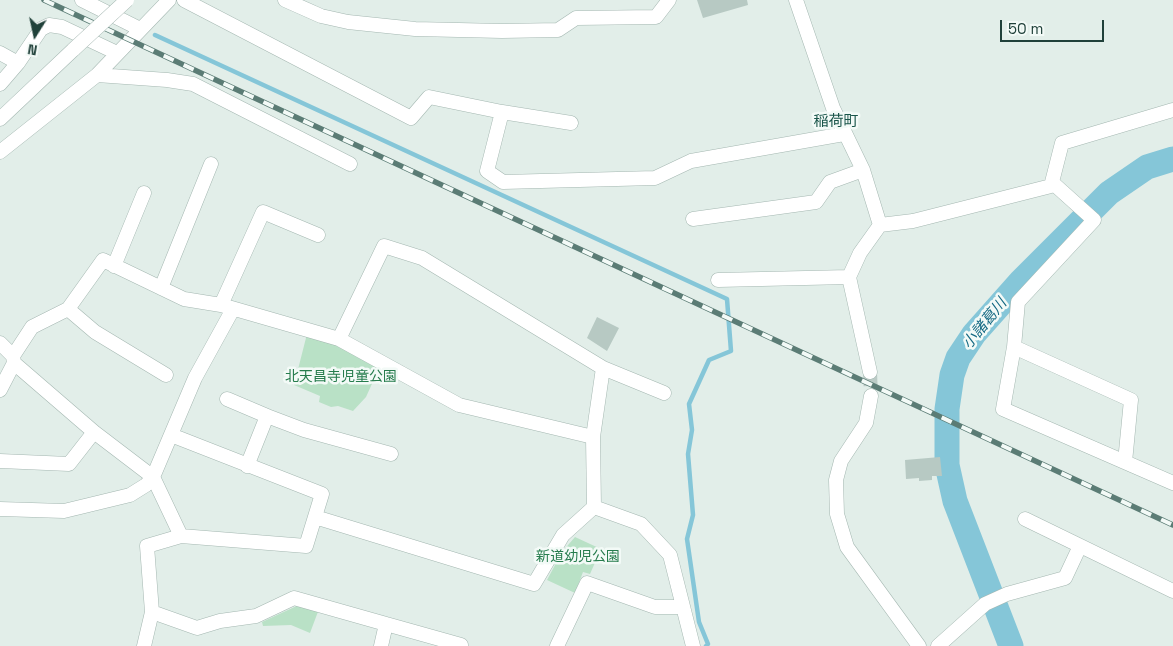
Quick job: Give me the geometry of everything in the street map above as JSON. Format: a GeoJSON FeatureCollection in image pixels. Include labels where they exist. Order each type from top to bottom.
{"type":"FeatureCollection","features":[{"type":"Feature","properties":{"kind":"street"},"geometry":{"type":"LineString","coordinates":[[82,0],[140,29]]}},
{"type":"Feature","properties":{"kind":"street"},"geometry":{"type":"LineString","coordinates":[[0,119],[74,48],[128,0]]}},
{"type":"Feature","properties":{"kind":"street"},"geometry":{"type":"LineString","coordinates":[[0,152],[97,75],[170,0]]}},
{"type":"Feature","properties":{"kind":"street"},"geometry":{"type":"LineString","coordinates":[[184,0],[411,118],[428,97],[502,112],[571,123]]}},
{"type":"Feature","properties":{"kind":"street"},"geometry":{"type":"LineString","coordinates":[[285,0],[321,16],[348,22],[415,29],[502,31],[558,30],[576,18],[656,16],[669,0]]}},
{"type":"Feature","properties":{"kind":"street"},"geometry":{"type":"LineString","coordinates":[[796,0],[844,134],[863,170],[880,225]]}},
{"type":"Feature","properties":{"kind":"street"},"geometry":{"type":"LineString","coordinates":[[0,84],[18,63],[41,30],[49,25],[62,27],[117,53]]}},
{"type":"Feature","properties":{"kind":"street"},"geometry":{"type":"LineString","coordinates":[[0,53],[18,63]]}},
{"type":"Feature","properties":{"kind":"street"},"geometry":{"type":"LineString","coordinates":[[97,75],[167,80],[193,84],[350,164]]}},
{"type":"Feature","properties":{"kind":"street"},"geometry":{"type":"LineString","coordinates":[[1051,186],[1062,143],[1173,110]]}},
{"type":"Feature","properties":{"kind":"street"},"geometry":{"type":"LineString","coordinates":[[502,112],[487,171],[502,182],[655,178],[691,161],[844,134]]}},
{"type":"Feature","properties":{"kind":"street"},"geometry":{"type":"LineString","coordinates":[[161,288],[211,164]]}},
{"type":"Feature","properties":{"kind":"street"},"geometry":{"type":"LineString","coordinates":[[693,219],[816,202],[830,182],[863,170]]}},
{"type":"Feature","properties":{"kind":"street"},"geometry":{"type":"LineString","coordinates":[[870,372],[849,276],[860,253],[880,225],[913,221],[1055,185],[1094,220],[1018,302],[1014,347],[1003,408],[1173,483]]}},
{"type":"Feature","properties":{"kind":"street"},"geometry":{"type":"LineString","coordinates":[[114,266],[144,193]]}},
{"type":"Feature","properties":{"kind":"street"},"geometry":{"type":"LineString","coordinates":[[0,509],[64,511],[130,495],[146,485],[153,477],[227,307],[263,212],[318,235]]}},
{"type":"Feature","properties":{"kind":"street"},"geometry":{"type":"LineString","coordinates":[[339,339],[384,246],[422,258],[603,368],[664,393]]}},
{"type":"Feature","properties":{"kind":"street"},"geometry":{"type":"LineString","coordinates":[[0,390],[13,359],[32,328],[68,309],[103,260],[184,299],[227,307],[339,339],[459,405],[593,437]]}},
{"type":"Feature","properties":{"kind":"street"},"geometry":{"type":"LineString","coordinates":[[718,280],[849,276]]}},
{"type":"Feature","properties":{"kind":"street"},"geometry":{"type":"LineString","coordinates":[[68,309],[95,332],[166,375]]}},
{"type":"Feature","properties":{"kind":"street"},"geometry":{"type":"LineString","coordinates":[[0,343],[13,359],[94,432],[153,477],[180,536]]}},
{"type":"Feature","properties":{"kind":"street"},"geometry":{"type":"LineString","coordinates":[[1014,347],[1130,400],[1126,462]]}},
{"type":"Feature","properties":{"kind":"street"},"geometry":{"type":"LineString","coordinates":[[315,517],[534,584],[563,535],[594,507],[593,437],[603,368]]}},
{"type":"Feature","properties":{"kind":"street"},"geometry":{"type":"LineString","coordinates":[[870,396],[866,423],[841,461],[836,480],[836,514],[847,547],[919,646]]}},
{"type":"Feature","properties":{"kind":"street"},"geometry":{"type":"LineString","coordinates":[[227,399],[304,430],[391,454]]}},
{"type":"Feature","properties":{"kind":"street"},"geometry":{"type":"LineString","coordinates":[[247,466],[267,416]]}},
{"type":"Feature","properties":{"kind":"street"},"geometry":{"type":"LineString","coordinates":[[0,461],[69,464],[94,432]]}},
{"type":"Feature","properties":{"kind":"street"},"geometry":{"type":"LineString","coordinates":[[144,646],[152,612],[147,546],[180,536],[306,546],[322,494],[171,435]]}},
{"type":"Feature","properties":{"kind":"street"},"geometry":{"type":"LineString","coordinates":[[594,507],[642,524],[670,555],[693,646]]}},
{"type":"Feature","properties":{"kind":"street"},"geometry":{"type":"LineString","coordinates":[[1025,519],[1173,591]]}},
{"type":"Feature","properties":{"kind":"street"},"geometry":{"type":"LineString","coordinates":[[938,646],[984,604],[1007,594],[1065,578],[1080,546]]}},
{"type":"Feature","properties":{"kind":"street"},"geometry":{"type":"LineString","coordinates":[[557,646],[587,583],[655,607],[682,607]]}},
{"type":"Feature","properties":{"kind":"street"},"geometry":{"type":"LineString","coordinates":[[152,612],[197,628],[220,621],[256,616],[294,598],[461,645]]}},
{"type":"Feature","properties":{"kind":"street"},"geometry":{"type":"LineString","coordinates":[[381,646],[386,624]]}},
{"type":"Feature","properties":{"kind":"green space","name":"北天昌寺児童公園"},"geometry":{"type":"Polygon","coordinates":[[[307,334],[338,342],[380,366],[366,397],[353,411],[338,406],[331,407],[319,402],[320,396],[294,385],[307,334]]]}},
{"type":"Feature","properties":{"kind":"green space","name":"新道幼児公園"},"geometry":{"type":"Polygon","coordinates":[[[575,537],[601,549],[590,574],[583,572],[575,593],[547,580],[562,552],[575,537]]]}},
{"type":"Feature","properties":{"kind":"green space"},"geometry":{"type":"Polygon","coordinates":[[[301,604],[319,609],[310,633],[291,625],[263,626],[262,622],[301,604]]]}},
{"type":"Feature","properties":{"kind":"building"},"geometry":{"type":"Polygon","coordinates":[[[697,0],[747,0],[748,5],[703,18],[697,0]]]}},
{"type":"Feature","properties":{"kind":"building"},"geometry":{"type":"Polygon","coordinates":[[[597,317],[619,328],[607,351],[587,338],[597,317]]]}},
{"type":"Feature","properties":{"kind":"building"},"geometry":{"type":"Polygon","coordinates":[[[940,457],[942,476],[932,476],[932,480],[906,479],[905,460],[940,457]]]}},
{"type":"Feature","properties":{"kind":"waterway"},"geometry":{"type":"LineString","coordinates":[[155,35],[727,299],[731,351],[709,360],[689,404],[692,430],[688,454],[693,515],[687,539],[699,622],[708,644],[706,646]]}},
{"type":"Feature","properties":{"kind":"waterway","name":"小諸葛川"},"geometry":{"type":"LineString","coordinates":[[1011,646],[955,501],[947,465],[947,409],[952,375],[958,358],[974,334],[1021,281],[1109,193],[1147,167],[1173,159]]}},
{"type":"Feature","properties":{"kind":"tunnel"},"geometry":{"type":"LineString","coordinates":[[870,372],[871,396]]}},
{"type":"Feature","properties":{"kind":"railway"},"geometry":{"type":"LineString","coordinates":[[44,0],[1173,525]]}},
{"type":"Feature","properties":{"kind":"district","name":"稲荷町"},"geometry":{"type":"Point","coordinates":[836,122]}}]}
